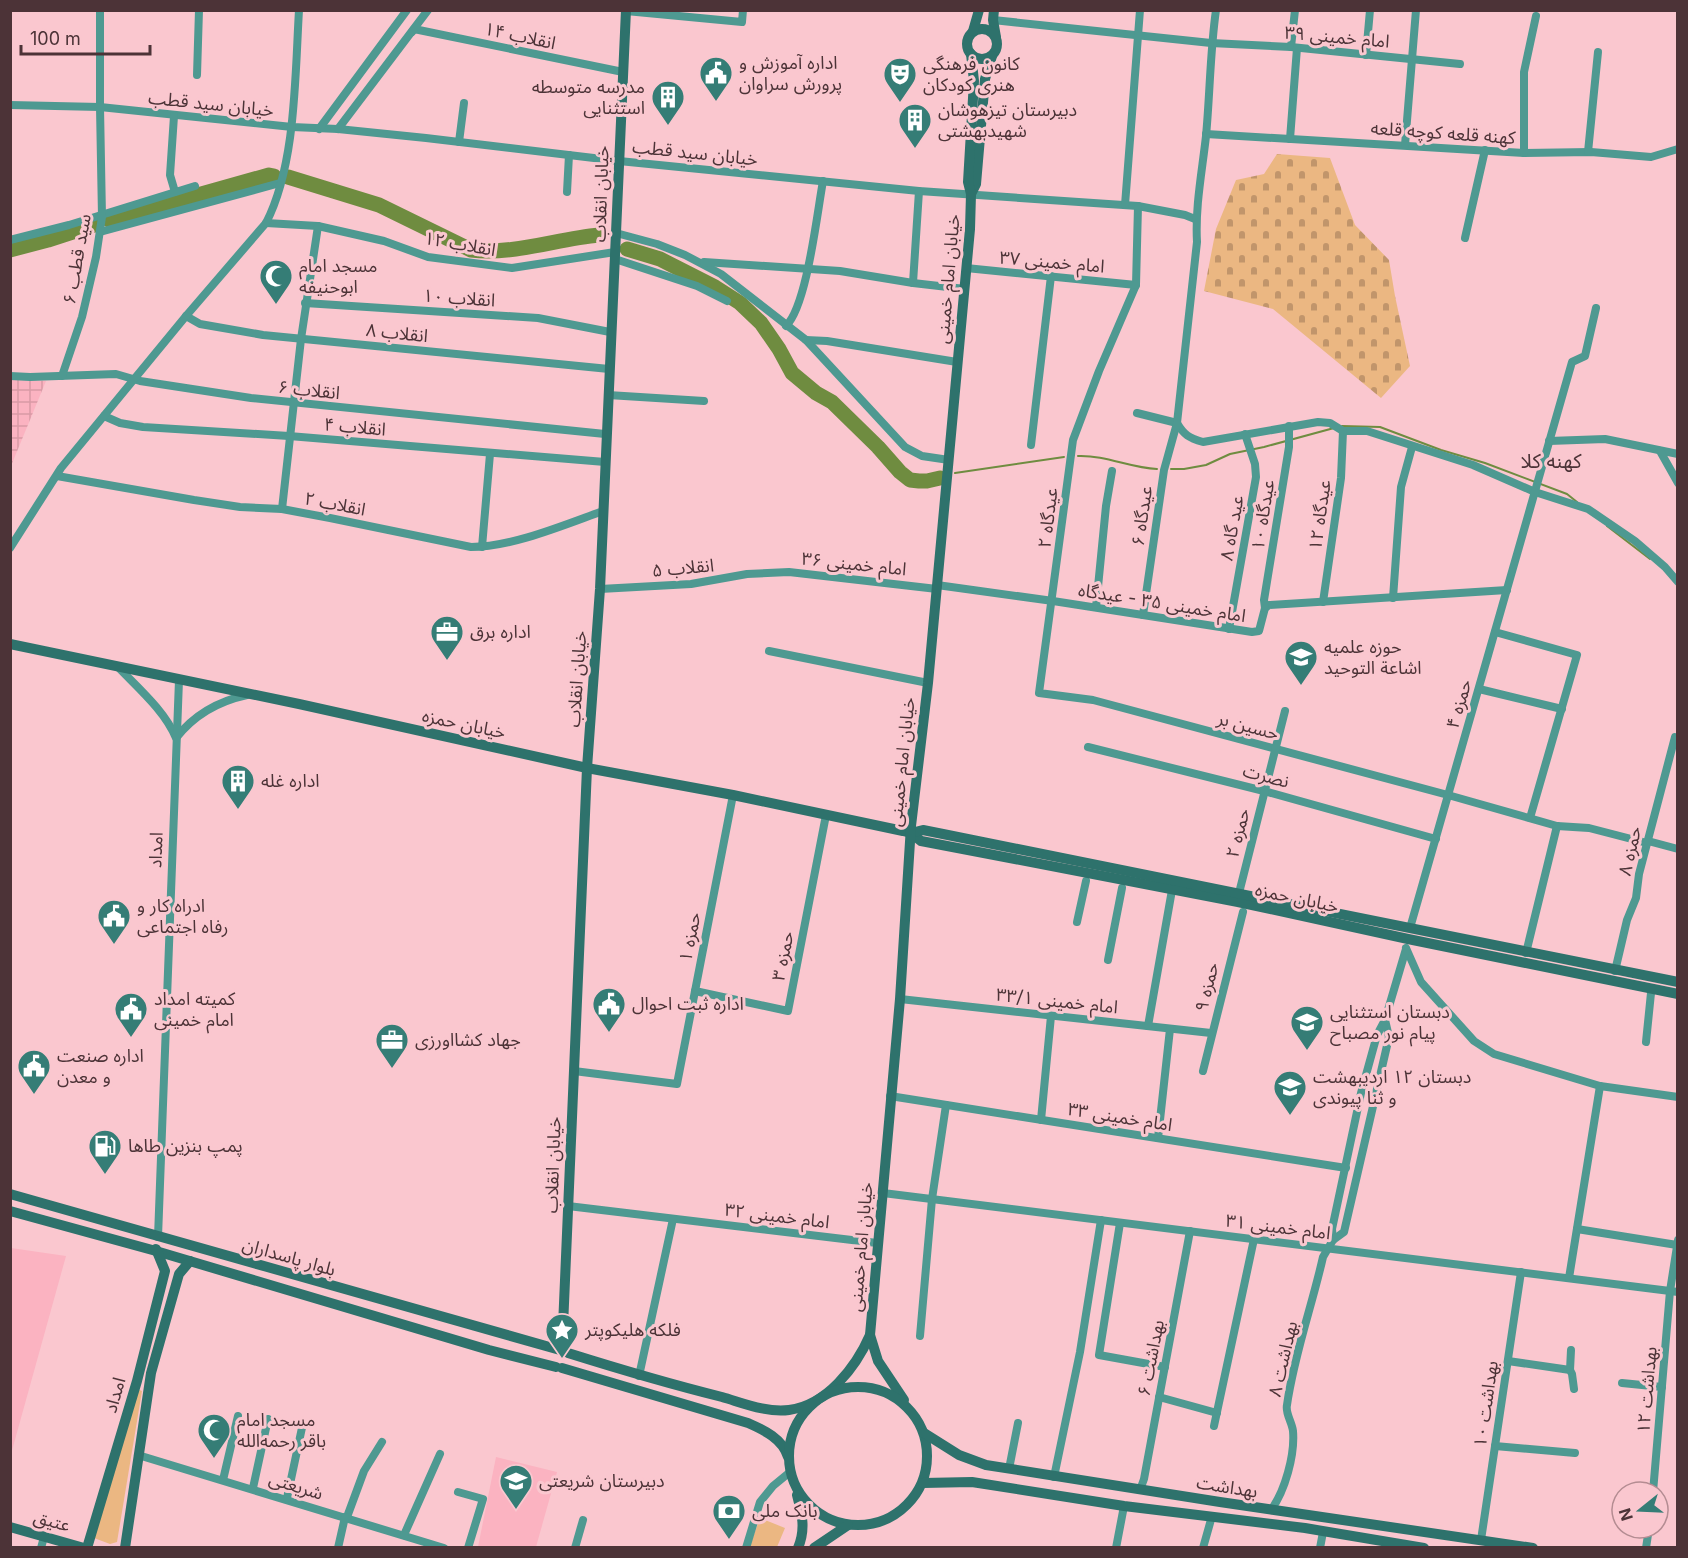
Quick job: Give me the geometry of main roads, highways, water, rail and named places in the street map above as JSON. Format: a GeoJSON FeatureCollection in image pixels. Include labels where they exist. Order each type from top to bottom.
{"type":"FeatureCollection","features":[{"type":"Feature","properties":{"kind":"main road"},"geometry":{"type":"LineString","coordinates":[[979,10],[973,32],[967,42],[970,54],[983,59],[992,56],[997,48],[994,15]]}},
{"type":"Feature","properties":{"kind":"main road","name":"خیابان انقلاب"},"geometry":{"type":"LineString","coordinates":[[563,1351],[587,768],[600,589],[605,434],[626,11]]}},
{"type":"Feature","properties":{"kind":"main road"},"geometry":{"type":"LineString","coordinates":[[973,32],[986,29],[996,38]]}},
{"type":"Feature","properties":{"kind":"main road","name":"خیابان امام خمینی"},"geometry":{"type":"LineString","coordinates":[[870,1335],[900,999],[911,833],[928,683],[965,289],[971,194],[968,182],[974,81],[970,54]]}},
{"type":"Feature","properties":{"kind":"main road","name":"خیابان امام خمینی"},"geometry":{"type":"LineString","coordinates":[[971,194],[976,184],[985,79],[992,56]]}},
{"type":"Feature","properties":{"kind":"main road","name":"خیابان حمزه"},"geometry":{"type":"LineString","coordinates":[[10,644],[587,768],[733,795],[911,833],[923,830],[943,834],[1408,939],[1677,994]]}},
{"type":"Feature","properties":{"kind":"main road","name":"خیابان حمزه"},"geometry":{"type":"LineString","coordinates":[[911,833],[921,841],[1240,902]]}},
{"type":"Feature","properties":{"kind":"main road","name":"خیابان حمزه"},"geometry":{"type":"LineString","coordinates":[[1408,939],[1526,953],[1677,982]]}},
{"type":"Feature","properties":{"kind":"main road","name":"بلوار پاسداران"},"geometry":{"type":"LineString","coordinates":[[10,1194],[563,1351],[639,1376],[770,1409],[790,1410],[822,1396]]}},
{"type":"Feature","properties":{"kind":"main road","name":"بلوار پاسداران"},"geometry":{"type":"LineString","coordinates":[[10,1211],[156,1251],[757,1427],[780,1442],[786,1450],[791,1472]]}},
{"type":"Feature","properties":{"kind":"main road"},"geometry":{"type":"LineString","coordinates":[[156,1251],[158,1237]]}},
{"type":"Feature","properties":{"kind":"main road","name":"امداد"},"geometry":{"type":"LineString","coordinates":[[85,1548],[136,1381],[165,1271],[156,1251]]}},
{"type":"Feature","properties":{"kind":"main road","name":"امداد"},"geometry":{"type":"LineString","coordinates":[[125,1548],[150,1384],[179,1274],[190,1261]]}},
{"type":"Feature","properties":{"kind":"main road"},"geometry":{"type":"LineString","coordinates":[[798,1548],[803,1537],[804,1518],[791,1472],[790,1441],[797,1423],[808,1408],[854,1364],[870,1335]]}},
{"type":"Feature","properties":{"kind":"main road"},"geometry":{"type":"LineString","coordinates":[[791,1472],[807,1503],[826,1518],[848,1526],[872,1525],[893,1517],[911,1502],[923,1483],[928,1460],[924,1433],[885,1374],[870,1335]]}},
{"type":"Feature","properties":{"kind":"main road"},"geometry":{"type":"LineString","coordinates":[[559,1368],[552,1359],[555,1353],[563,1351]]}},
{"type":"Feature","properties":{"kind":"main road"},"geometry":{"type":"LineString","coordinates":[[136,1381],[150,1384]]}},
{"type":"Feature","properties":{"kind":"main road"},"geometry":{"type":"LineString","coordinates":[[822,1396],[841,1388],[880,1389],[898,1398],[912,1412]]}},
{"type":"Feature","properties":{"kind":"main road","name":"بهداشت"},"geometry":{"type":"LineString","coordinates":[[924,1433],[972,1461],[1009,1469],[1533,1548]]}},
{"type":"Feature","properties":{"kind":"main road"},"geometry":{"type":"LineString","coordinates":[[1044,1494],[1050,1476]]}},
{"type":"Feature","properties":{"kind":"main road","name":"بهداشت"},"geometry":{"type":"LineString","coordinates":[[923,1483],[972,1482],[1124,1506],[1323,1532],[1378,1544],[1424,1548]]}},
{"type":"Feature","properties":{"kind":"main road"},"geometry":{"type":"LineString","coordinates":[[1214,1516],[1220,1502]]}},
{"type":"Feature","properties":{"kind":"main road"},"geometry":{"type":"LineString","coordinates":[[814,1548],[848,1526]]}},
{"type":"Feature","properties":{"kind":"main road","name":"عتیق"},"geometry":{"type":"LineString","coordinates":[[10,1527],[43,1542],[85,1548]]}},
{"type":"Feature","properties":{"kind":"waterway"},"geometry":{"type":"LineString","coordinates":[[109,220],[269,175],[274,176]]}},
{"type":"Feature","properties":{"kind":"waterway"},"geometry":{"type":"LineString","coordinates":[[288,177],[379,205],[471,250],[519,249],[599,235]]}},
{"type":"Feature","properties":{"kind":"waterway"},"geometry":{"type":"LineString","coordinates":[[10,250],[94,225]]}},
{"type":"Feature","properties":{"kind":"waterway"},"geometry":{"type":"LineString","coordinates":[[627,249],[660,259],[715,287],[740,303],[761,323],[792,373],[816,393],[832,402],[900,472],[910,480],[927,481],[940,478]]}},
{"type":"Feature","properties":{"kind":"waterway"},"geometry":{"type":"LineString","coordinates":[[1342,426],[1380,427],[1567,494],[1577,502]]}},
{"type":"Feature","properties":{"kind":"waterway"},"geometry":{"type":"LineString","coordinates":[[1171,469],[1206,465],[1230,454],[1334,428]]}},
{"type":"Feature","properties":{"kind":"waterway"},"geometry":{"type":"LineString","coordinates":[[1078,456],[1098,457],[1157,469]]}},
{"type":"Feature","properties":{"kind":"waterway"},"geometry":{"type":"LineString","coordinates":[[955,473],[1064,457]]}},
{"type":"Feature","properties":{"kind":"waterway"},"geometry":{"type":"LineString","coordinates":[[1607,526],[1650,559]]}},
{"type":"Feature","properties":{"kind":"place","name":"اداره آموزش و پرورش سراوان"},"geometry":{"type":"Point","coordinates":[716,102]}},
{"type":"Feature","properties":{"kind":"place","name":"کانون فرهنگی هنری کودکان"},"geometry":{"type":"Point","coordinates":[900,103]}},
{"type":"Feature","properties":{"kind":"place","name":"مدرسه متوسطه استثنایی"},"geometry":{"type":"Point","coordinates":[668,126]}},
{"type":"Feature","properties":{"kind":"place","name":"دبیرستان تیزهوشان شهیدبهشتی"},"geometry":{"type":"Point","coordinates":[915,149]}},
{"type":"Feature","properties":{"kind":"place","name":"مسجد امام ابوحنیفه"},"geometry":{"type":"Point","coordinates":[276,305]}},
{"type":"Feature","properties":{"kind":"place","name":"اداره برق"},"geometry":{"type":"Point","coordinates":[447,661]}},
{"type":"Feature","properties":{"kind":"place","name":"حوزه علمیه اشاعة التوحید"},"geometry":{"type":"Point","coordinates":[1301,686]}},
{"type":"Feature","properties":{"kind":"place","name":"اداره غله"},"geometry":{"type":"Point","coordinates":[238,810]}},
{"type":"Feature","properties":{"kind":"place","name":"ادراه کار و رفاه اجتماعی"},"geometry":{"type":"Point","coordinates":[114,945]}},
{"type":"Feature","properties":{"kind":"place","name":"اداره ثبت احوال"},"geometry":{"type":"Point","coordinates":[609,1033]}},
{"type":"Feature","properties":{"kind":"place","name":"کمیته امداد امام خمینی"},"geometry":{"type":"Point","coordinates":[131,1038]}},
{"type":"Feature","properties":{"kind":"place","name":"دبستان استثنایی پیام نور مصباح"},"geometry":{"type":"Point","coordinates":[1307,1051]}},
{"type":"Feature","properties":{"kind":"place","name":"جهاد کشااورزی"},"geometry":{"type":"Point","coordinates":[392,1069]}},
{"type":"Feature","properties":{"kind":"place","name":"اداره صنعت و معدن"},"geometry":{"type":"Point","coordinates":[34,1095]}},
{"type":"Feature","properties":{"kind":"place","name":"دبستان ۱۲ اردیبهشت و ثنا پیوندی"},"geometry":{"type":"Point","coordinates":[1290,1116]}},
{"type":"Feature","properties":{"kind":"place","name":"پمپ بنزین طاها"},"geometry":{"type":"Point","coordinates":[105,1175]}},
{"type":"Feature","properties":{"kind":"place","name":"فلکه هلیکوپتر"},"geometry":{"type":"Point","coordinates":[562,1359]}},
{"type":"Feature","properties":{"kind":"place","name":"مسجد امام باقر رحمه‌الله"},"geometry":{"type":"Point","coordinates":[214,1459]}},
{"type":"Feature","properties":{"kind":"place","name":"دبیرستان شریعتی"},"geometry":{"type":"Point","coordinates":[516,1510]}},
{"type":"Feature","properties":{"kind":"place","name":"بانک ملی"},"geometry":{"type":"Point","coordinates":[729,1540]}},
{"type":"Feature","properties":{"kind":"district","name":"کهنه کلا"},"geometry":{"type":"Point","coordinates":[1551,461]}}]}
